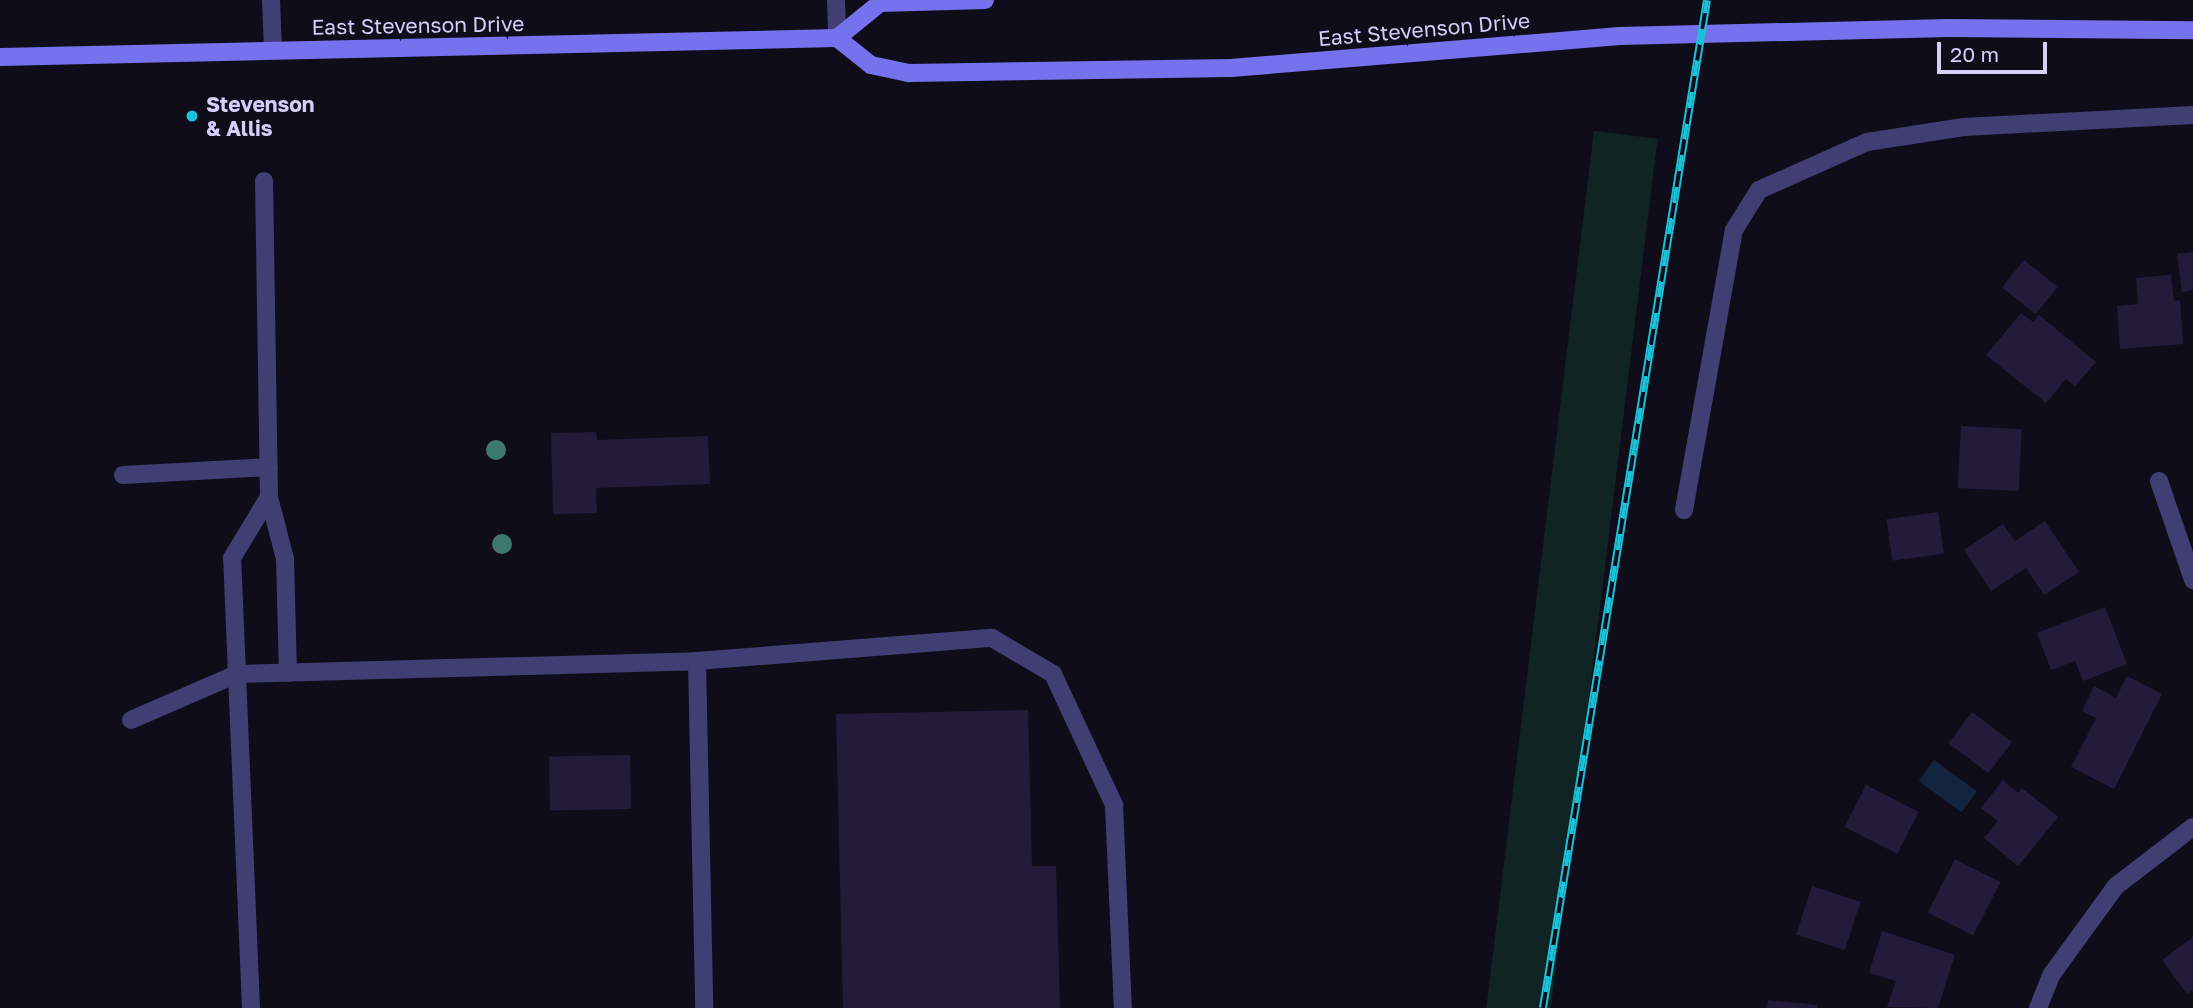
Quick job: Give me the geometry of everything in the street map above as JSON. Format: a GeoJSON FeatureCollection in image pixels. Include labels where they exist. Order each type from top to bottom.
{"type":"FeatureCollection","features":[{"type":"Feature","properties":{"kind":"main road"},"geometry":{"type":"LineString","coordinates":[[837,38],[880,3],[985,0]]}},
{"type":"Feature","properties":{"kind":"main road","name":"East Stevenson Drive"},"geometry":{"type":"LineString","coordinates":[[0,57],[837,38],[871,65],[909,73],[1231,68],[1619,36],[1948,28],[2193,30]]}},
{"type":"Feature","properties":{"kind":"street"},"geometry":{"type":"LineString","coordinates":[[271,0],[273,50]]}},
{"type":"Feature","properties":{"kind":"street"},"geometry":{"type":"LineString","coordinates":[[836,0],[837,38]]}},
{"type":"Feature","properties":{"kind":"street"},"geometry":{"type":"LineString","coordinates":[[1684,510],[1734,230],[1759,190],[1867,142],[1964,127],[2193,115]]}},
{"type":"Feature","properties":{"kind":"street"},"geometry":{"type":"LineString","coordinates":[[264,181],[269,497],[285,559],[288,673]]}},
{"type":"Feature","properties":{"kind":"street"},"geometry":{"type":"LineString","coordinates":[[122,475],[268,467]]}},
{"type":"Feature","properties":{"kind":"street"},"geometry":{"type":"LineString","coordinates":[[2159,481],[2193,580]]}},
{"type":"Feature","properties":{"kind":"street"},"geometry":{"type":"LineString","coordinates":[[251,1008],[232,558],[269,497]]}},
{"type":"Feature","properties":{"kind":"street"},"geometry":{"type":"LineString","coordinates":[[131,720],[237,674],[697,661],[992,638],[1053,674],[1114,805],[1123,1008]]}},
{"type":"Feature","properties":{"kind":"street"},"geometry":{"type":"LineString","coordinates":[[697,661],[704,1008]]}},
{"type":"Feature","properties":{"kind":"street"},"geometry":{"type":"LineString","coordinates":[[2038,1008],[2052,974],[2116,886],[2193,827]]}},
{"type":"Feature","properties":{"kind":"green space"},"geometry":{"type":"Polygon","coordinates":[[[1594,131],[1658,139],[1551,1008],[1486,1008],[1594,131]]]}},
{"type":"Feature","properties":{"kind":"water"},"geometry":{"type":"Polygon","coordinates":[[[1934,760],[1977,791],[1962,812],[1919,781],[1934,760]]]}},
{"type":"Feature","properties":{"kind":"building"},"geometry":{"type":"Polygon","coordinates":[[[2193,252],[2193,290],[2182,292],[2177,254],[2193,252]]]}},
{"type":"Feature","properties":{"kind":"building"},"geometry":{"type":"Polygon","coordinates":[[[2024,260],[2057,287],[2035,314],[2002,287],[2024,260]]]}},
{"type":"Feature","properties":{"kind":"building"},"geometry":{"type":"Polygon","coordinates":[[[2171,275],[2174,301],[2180,300],[2183,344],[2120,349],[2117,306],[2138,304],[2136,278],[2171,275]]]}},
{"type":"Feature","properties":{"kind":"building"},"geometry":{"type":"Polygon","coordinates":[[[2021,313],[2033,322],[2039,315],[2096,362],[2075,386],[2066,379],[2046,403],[1986,355],[2021,313]]]}},
{"type":"Feature","properties":{"kind":"building"},"geometry":{"type":"Polygon","coordinates":[[[1961,426],[2022,429],[2019,491],[1958,488],[1961,426]]]}},
{"type":"Feature","properties":{"kind":"building"},"geometry":{"type":"Polygon","coordinates":[[[596,432],[597,440],[708,436],[710,484],[596,488],[597,513],[553,514],[551,433],[596,432]]]}},
{"type":"Feature","properties":{"kind":"building"},"geometry":{"type":"Polygon","coordinates":[[[1938,512],[1944,554],[1892,561],[1887,519],[1938,512]]]}},
{"type":"Feature","properties":{"kind":"building"},"geometry":{"type":"Polygon","coordinates":[[[2045,521],[2079,572],[2044,595],[2026,568],[1991,591],[1964,550],[2003,524],[2015,541],[2045,521]]]}},
{"type":"Feature","properties":{"kind":"building"},"geometry":{"type":"Polygon","coordinates":[[[2105,607],[2127,664],[2083,681],[2075,661],[2051,670],[2037,633],[2105,607]]]}},
{"type":"Feature","properties":{"kind":"building"},"geometry":{"type":"Polygon","coordinates":[[[2127,676],[2162,694],[2114,789],[2071,767],[2096,718],[2082,711],[2094,686],[2116,698],[2127,676]]]}},
{"type":"Feature","properties":{"kind":"building"},"geometry":{"type":"Polygon","coordinates":[[[1028,710],[1032,866],[1056,866],[1060,1008],[843,1008],[836,714],[1028,710]]]}},
{"type":"Feature","properties":{"kind":"building"},"geometry":{"type":"Polygon","coordinates":[[[1972,712],[2012,742],[1988,773],[1949,743],[1972,712]]]}},
{"type":"Feature","properties":{"kind":"building"},"geometry":{"type":"Polygon","coordinates":[[[630,755],[631,809],[550,810],[549,756],[630,755]]]}},
{"type":"Feature","properties":{"kind":"building"},"geometry":{"type":"Polygon","coordinates":[[[2003,780],[2018,793],[2022,788],[2058,817],[2018,866],[1984,838],[1998,821],[1981,808],[2003,780]]]}},
{"type":"Feature","properties":{"kind":"building"},"geometry":{"type":"Polygon","coordinates":[[[1866,785],[1919,812],[1897,854],[1845,827],[1866,785]]]}},
{"type":"Feature","properties":{"kind":"building"},"geometry":{"type":"Polygon","coordinates":[[[1955,859],[2000,882],[1973,936],[1928,912],[1955,859]]]}},
{"type":"Feature","properties":{"kind":"building"},"geometry":{"type":"Polygon","coordinates":[[[1812,886],[1861,902],[1845,950],[1796,935],[1812,886]]]}},
{"type":"Feature","properties":{"kind":"building"},"geometry":{"type":"Polygon","coordinates":[[[1882,931],[1955,955],[1938,1008],[1887,1007],[1896,981],[1869,973],[1882,931]]]}},
{"type":"Feature","properties":{"kind":"building"},"geometry":{"type":"Polygon","coordinates":[[[2193,937],[2193,990],[2187,994],[2162,960],[2193,937]]]}},
{"type":"Feature","properties":{"kind":"building"},"geometry":{"type":"Polygon","coordinates":[[[1768,1000],[1818,1005],[1817,1008],[1767,1008],[1768,1000]]]}},
{"type":"Feature","properties":{"kind":"railway"},"geometry":{"type":"LineString","coordinates":[[1543,1008],[1707,0]]}},
{"type":"Feature","properties":{"kind":"place","name":"Stevenson & Allis"},"geometry":{"type":"Point","coordinates":[192,116]}}]}
